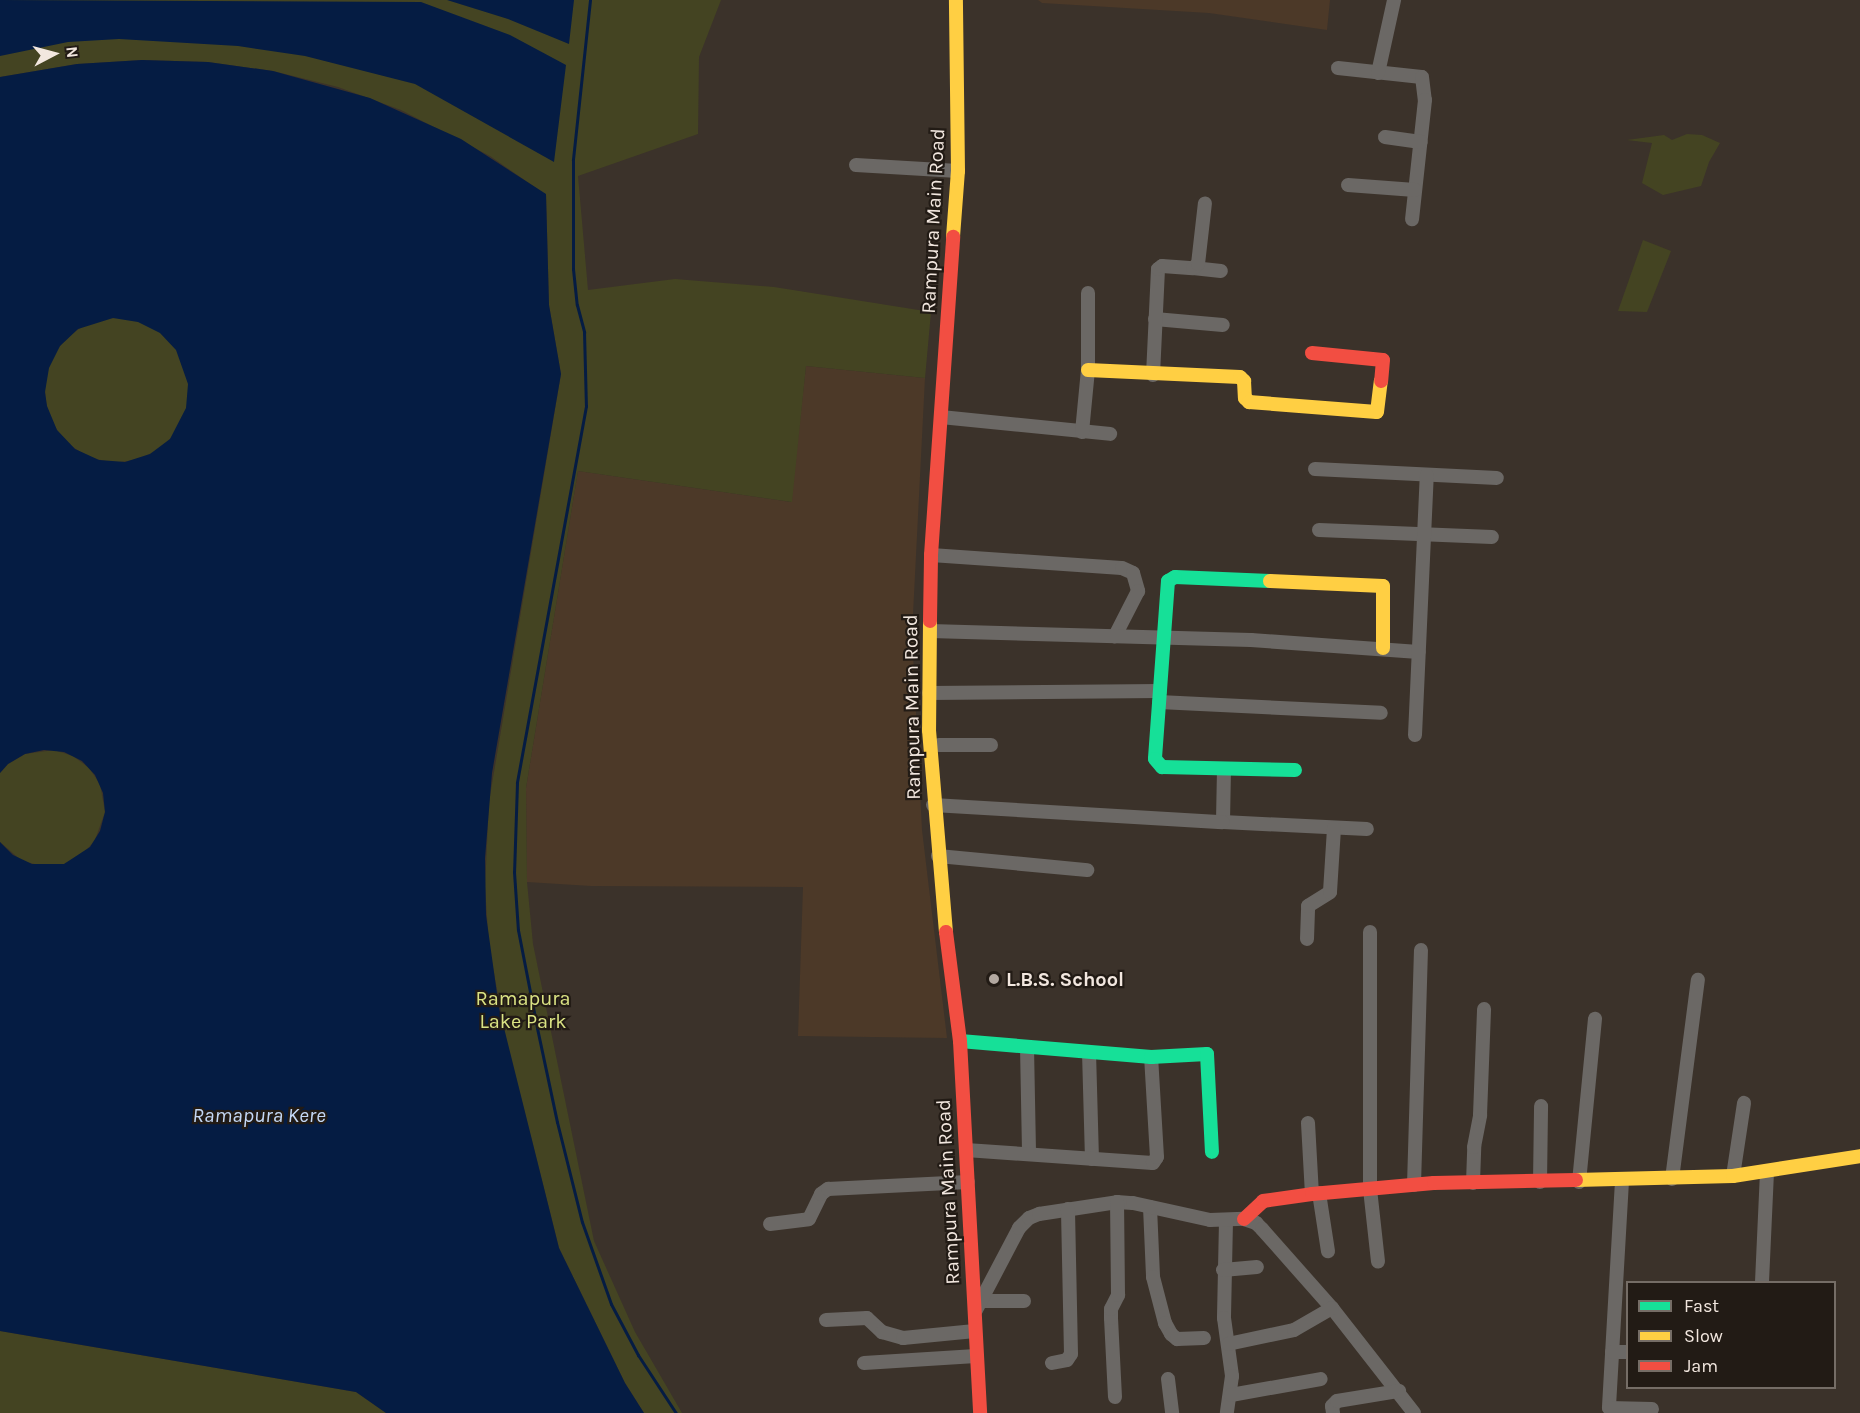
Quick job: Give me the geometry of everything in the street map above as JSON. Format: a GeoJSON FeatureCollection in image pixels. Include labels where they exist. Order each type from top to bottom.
{"type":"FeatureCollection","features":[{"type":"Feature","properties":{"kind":"street","name":"Rampura Main Road"},"geometry":{"type":"LineString","coordinates":[[956,0],[958,171],[931,555],[929,722],[938,856],[960,1041],[980,1413]]}},
{"type":"Feature","properties":{"kind":"street"},"geometry":{"type":"LineString","coordinates":[[1378,73],[1394,0]]}},
{"type":"Feature","properties":{"kind":"street"},"geometry":{"type":"LineString","coordinates":[[1338,68],[1422,77],[1425,100],[1412,219]]}},
{"type":"Feature","properties":{"kind":"street"},"geometry":{"type":"LineString","coordinates":[[1386,137],[1420,142]]}},
{"type":"Feature","properties":{"kind":"street"},"geometry":{"type":"LineString","coordinates":[[856,165],[958,171]]}},
{"type":"Feature","properties":{"kind":"street"},"geometry":{"type":"LineString","coordinates":[[1348,185],[1415,190]]}},
{"type":"Feature","properties":{"kind":"street"},"geometry":{"type":"LineString","coordinates":[[1193,268],[1198,264],[1205,203]]}},
{"type":"Feature","properties":{"kind":"street"},"geometry":{"type":"LineString","coordinates":[[1153,375],[1158,269],[1162,266],[1221,271]]}},
{"type":"Feature","properties":{"kind":"street"},"geometry":{"type":"LineString","coordinates":[[1082,432],[1088,370],[1088,293]]}},
{"type":"Feature","properties":{"kind":"street"},"geometry":{"type":"LineString","coordinates":[[1155,319],[1223,325]]}},
{"type":"Feature","properties":{"kind":"street"},"geometry":{"type":"LineString","coordinates":[[1088,370],[1153,375],[1240,376],[1244,381],[1245,398],[1249,402],[1377,412],[1383,360],[1312,353]]}},
{"type":"Feature","properties":{"kind":"street"},"geometry":{"type":"LineString","coordinates":[[941,417],[1110,434]]}},
{"type":"Feature","properties":{"kind":"street"},"geometry":{"type":"LineString","coordinates":[[1315,469],[1497,478]]}},
{"type":"Feature","properties":{"kind":"street"},"geometry":{"type":"LineString","coordinates":[[1415,735],[1427,475]]}},
{"type":"Feature","properties":{"kind":"street"},"geometry":{"type":"LineString","coordinates":[[1319,530],[1492,537]]}},
{"type":"Feature","properties":{"kind":"street"},"geometry":{"type":"LineString","coordinates":[[931,555],[1122,568],[1132,573],[1138,591],[1115,636]]}},
{"type":"Feature","properties":{"kind":"street"},"geometry":{"type":"LineString","coordinates":[[1295,770],[1162,767],[1158,765],[1155,759],[1166,585],[1175,577],[1383,586],[1383,648]]}},
{"type":"Feature","properties":{"kind":"street"},"geometry":{"type":"LineString","coordinates":[[930,631],[1162,637],[1383,648],[1419,652]]}},
{"type":"Feature","properties":{"kind":"street"},"geometry":{"type":"LineString","coordinates":[[929,693],[1160,696],[1381,712]]}},
{"type":"Feature","properties":{"kind":"street"},"geometry":{"type":"LineString","coordinates":[[929,722],[937,726],[939,745],[940,776],[932,778]]}},
{"type":"Feature","properties":{"kind":"street"},"geometry":{"type":"LineString","coordinates":[[939,745],[991,745]]}},
{"type":"Feature","properties":{"kind":"street"},"geometry":{"type":"LineString","coordinates":[[1223,822],[1224,769]]}},
{"type":"Feature","properties":{"kind":"street"},"geometry":{"type":"LineString","coordinates":[[933,804],[1367,829]]}},
{"type":"Feature","properties":{"kind":"street"},"geometry":{"type":"LineString","coordinates":[[1306,939],[1308,906],[1330,892],[1334,828]]}},
{"type":"Feature","properties":{"kind":"street"},"geometry":{"type":"LineString","coordinates":[[938,856],[1087,870]]}},
{"type":"Feature","properties":{"kind":"street"},"geometry":{"type":"LineString","coordinates":[[1370,932],[1370,1189],[1378,1262]]}},
{"type":"Feature","properties":{"kind":"street"},"geometry":{"type":"LineString","coordinates":[[1414,1185],[1421,950]]}},
{"type":"Feature","properties":{"kind":"street"},"geometry":{"type":"LineString","coordinates":[[1672,1179],[1698,980]]}},
{"type":"Feature","properties":{"kind":"street"},"geometry":{"type":"LineString","coordinates":[[1473,1183],[1474,1147],[1480,1115],[1484,1009]]}},
{"type":"Feature","properties":{"kind":"street"},"geometry":{"type":"LineString","coordinates":[[1579,1182],[1595,1019]]}},
{"type":"Feature","properties":{"kind":"street"},"geometry":{"type":"LineString","coordinates":[[960,1041],[1151,1058],[1207,1054],[1212,1152]]}},
{"type":"Feature","properties":{"kind":"street"},"geometry":{"type":"LineString","coordinates":[[1027,1047],[1029,1154]]}},
{"type":"Feature","properties":{"kind":"street"},"geometry":{"type":"LineString","coordinates":[[1089,1052],[1092,1159]]}},
{"type":"Feature","properties":{"kind":"street"},"geometry":{"type":"LineString","coordinates":[[966,1150],[1153,1163],[1156,1161],[1151,1058]]}},
{"type":"Feature","properties":{"kind":"street"},"geometry":{"type":"LineString","coordinates":[[1733,1176],[1744,1103]]}},
{"type":"Feature","properties":{"kind":"street"},"geometry":{"type":"LineString","coordinates":[[1540,1182],[1541,1106]]}},
{"type":"Feature","properties":{"kind":"street"},"geometry":{"type":"LineString","coordinates":[[1308,1123],[1315,1193],[1328,1251]]}},
{"type":"Feature","properties":{"kind":"street"},"geometry":{"type":"LineString","coordinates":[[1244,1220],[1253,1208],[1263,1201],[1315,1193],[1414,1185],[1733,1176],[1767,1173],[1860,1156]]}},
{"type":"Feature","properties":{"kind":"street"},"geometry":{"type":"LineString","coordinates":[[1762,1281],[1767,1173]]}},
{"type":"Feature","properties":{"kind":"street"},"geometry":{"type":"LineString","coordinates":[[1622,1180],[1621,1298],[1612,1352],[1609,1408],[1652,1409]]}},
{"type":"Feature","properties":{"kind":"street"},"geometry":{"type":"LineString","coordinates":[[770,1224],[809,1219],[821,1194],[828,1189],[968,1182]]}},
{"type":"Feature","properties":{"kind":"street"},"geometry":{"type":"LineString","coordinates":[[973,1314],[1019,1228],[1029,1218],[1039,1214],[1117,1202],[1226,1221],[1244,1220],[1256,1223],[1332,1308],[1414,1413]]}},
{"type":"Feature","properties":{"kind":"street"},"geometry":{"type":"LineString","coordinates":[[1115,1397],[1111,1309],[1118,1295],[1117,1202]]}},
{"type":"Feature","properties":{"kind":"street"},"geometry":{"type":"LineString","coordinates":[[1150,1207],[1153,1277],[1159,1307],[1171,1334],[1178,1339],[1204,1338]]}},
{"type":"Feature","properties":{"kind":"street"},"geometry":{"type":"LineString","coordinates":[[1052,1363],[1067,1360],[1071,1354],[1068,1209]]}},
{"type":"Feature","properties":{"kind":"street"},"geometry":{"type":"LineString","coordinates":[[1226,1221],[1223,1270],[1224,1318],[1231,1395],[1227,1413]]}},
{"type":"Feature","properties":{"kind":"street"},"geometry":{"type":"LineString","coordinates":[[1223,1270],[1257,1267]]}},
{"type":"Feature","properties":{"kind":"street"},"geometry":{"type":"LineString","coordinates":[[980,1301],[1024,1301]]}},
{"type":"Feature","properties":{"kind":"street"},"geometry":{"type":"LineString","coordinates":[[1228,1344],[1294,1330],[1332,1308]]}},
{"type":"Feature","properties":{"kind":"street"},"geometry":{"type":"LineString","coordinates":[[826,1320],[867,1318],[882,1332],[903,1338],[975,1331]]}},
{"type":"Feature","properties":{"kind":"street"},"geometry":{"type":"LineString","coordinates":[[1612,1352],[1626,1353]]}},
{"type":"Feature","properties":{"kind":"street"},"geometry":{"type":"LineString","coordinates":[[864,1363],[976,1356]]}},
{"type":"Feature","properties":{"kind":"street"},"geometry":{"type":"LineString","coordinates":[[1168,1379],[1172,1413]]}},
{"type":"Feature","properties":{"kind":"street"},"geometry":{"type":"LineString","coordinates":[[1231,1395],[1321,1379]]}},
{"type":"Feature","properties":{"kind":"street"},"geometry":{"type":"LineString","coordinates":[[1333,1413],[1332,1406],[1337,1401],[1399,1391]]}},
{"type":"Feature","properties":{"kind":"shaded area"},"geometry":{"type":"Polygon","coordinates":[[[1038,0],[1330,0],[1327,30],[1209,13],[1042,3],[1038,0]]]}},
{"type":"Feature","properties":{"kind":"shaded area"},"geometry":{"type":"Polygon","coordinates":[[[806,366],[925,378],[912,634],[922,830],[947,1038],[798,1036],[803,887],[591,886],[527,882],[526,788],[578,471],[791,502],[806,366]]]}},
{"type":"Feature","properties":{"kind":"green space","name":"Ramapura Lake Park"},"geometry":{"type":"Polygon","coordinates":[[[0,0],[721,0],[699,57],[698,134],[578,176],[588,290],[675,279],[774,287],[931,312],[925,378],[806,366],[792,502],[578,471],[526,788],[527,882],[533,944],[594,1241],[635,1332],[682,1413],[644,1413],[625,1383],[559,1248],[506,1038],[489,946],[485,887],[489,802],[561,374],[549,305],[546,195],[490,156],[401,110],[338,87],[273,71],[208,62],[142,60],[77,64],[0,77],[0,0]]]}},
{"type":"Feature","properties":{"kind":"green space"},"geometry":{"type":"Polygon","coordinates":[[[1687,134],[1702,135],[1720,143],[1709,162],[1701,186],[1663,195],[1642,183],[1652,143],[1627,140],[1664,135],[1672,140],[1687,134]]]}},
{"type":"Feature","properties":{"kind":"green space"},"geometry":{"type":"Polygon","coordinates":[[[1643,240],[1671,251],[1647,312],[1618,311],[1643,240]]]}},
{"type":"Feature","properties":{"kind":"green space"},"geometry":{"type":"Polygon","coordinates":[[[117,318],[144,324],[157,330],[168,339],[177,350],[183,363],[189,390],[183,417],[177,430],[168,441],[157,450],[144,456],[117,462],[90,456],[77,450],[66,441],[57,430],[51,417],[45,390],[51,363],[57,350],[66,339],[77,330],[90,324],[117,318]]]}},
{"type":"Feature","properties":{"kind":"green space"},"geometry":{"type":"Polygon","coordinates":[[[54,750],[73,756],[89,768],[100,784],[105,812],[95,840],[83,854],[64,864],[43,866],[22,861],[0,842],[0,773],[8,764],[25,754],[54,750]]]}},
{"type":"Feature","properties":{"kind":"green space"},"geometry":{"type":"Polygon","coordinates":[[[0,1331],[356,1392],[386,1413],[0,1413],[0,1331]]]}},
{"type":"Feature","properties":{"kind":"water"},"geometry":{"type":"Polygon","coordinates":[[[0,0],[421,2],[510,35],[566,65],[554,162],[415,84],[305,56],[238,46],[119,39],[68,42],[0,56],[0,0]]]}},
{"type":"Feature","properties":{"kind":"water"},"geometry":{"type":"Polygon","coordinates":[[[447,0],[574,0],[569,44],[508,19],[447,0]]]}},
{"type":"Feature","properties":{"kind":"water","name":"Ramapura Kere"},"geometry":{"type":"Polygon","coordinates":[[[142,60],[208,62],[273,71],[370,98],[461,139],[546,194],[549,305],[561,374],[492,773],[485,858],[486,915],[499,1008],[559,1248],[625,1383],[644,1413],[386,1413],[356,1392],[0,1331],[0,842],[13,855],[32,864],[64,864],[90,847],[100,831],[105,812],[103,793],[95,775],[82,761],[64,752],[44,750],[25,754],[8,764],[0,773],[0,77],[77,64],[142,60]],[[113,318],[78,329],[60,346],[49,368],[45,392],[47,406],[57,430],[75,449],[99,460],[125,462],[150,454],[170,439],[186,408],[188,384],[176,350],[160,333],[138,322],[113,318]]]}},
{"type":"Feature","properties":{"kind":"waterway"},"geometry":{"type":"LineString","coordinates":[[590,0],[573,160],[573,269],[577,305],[584,332],[586,406],[517,783],[514,872],[518,930],[537,1028],[582,1222],[611,1304],[638,1355],[676,1413]]}},
{"type":"Feature","properties":{"kind":"traffic: fast"},"geometry":{"type":"LineString","coordinates":[[1270,581],[1175,577],[1168,581],[1155,759],[1162,767],[1295,770]]}},
{"type":"Feature","properties":{"kind":"traffic: fast"},"geometry":{"type":"LineString","coordinates":[[960,1041],[1151,1057],[1207,1054],[1212,1152]]}},
{"type":"Feature","properties":{"kind":"traffic: slow"},"geometry":{"type":"LineString","coordinates":[[953,237],[958,171],[956,0]]}},
{"type":"Feature","properties":{"kind":"traffic: slow"},"geometry":{"type":"LineString","coordinates":[[1088,370],[1240,377],[1244,381],[1245,398],[1249,402],[1377,412],[1381,381]]}},
{"type":"Feature","properties":{"kind":"traffic: slow"},"geometry":{"type":"LineString","coordinates":[[1270,581],[1383,586],[1383,648]]}},
{"type":"Feature","properties":{"kind":"traffic: slow"},"geometry":{"type":"LineString","coordinates":[[930,621],[929,730],[946,932]]}},
{"type":"Feature","properties":{"kind":"traffic: slow"},"geometry":{"type":"LineString","coordinates":[[1576,1180],[1733,1176],[1860,1156]]}},
{"type":"Feature","properties":{"kind":"traffic: jam"},"geometry":{"type":"LineString","coordinates":[[930,621],[931,555],[953,237]]}},
{"type":"Feature","properties":{"kind":"traffic: jam"},"geometry":{"type":"LineString","coordinates":[[1312,353],[1383,360],[1381,381]]}},
{"type":"Feature","properties":{"kind":"traffic: jam"},"geometry":{"type":"LineString","coordinates":[[946,932],[960,1041],[980,1413]]}},
{"type":"Feature","properties":{"kind":"traffic: jam"},"geometry":{"type":"LineString","coordinates":[[1244,1219],[1263,1201],[1312,1194],[1434,1183],[1576,1180]]}},
{"type":"Feature","properties":{"kind":"place","name":"L.B.S. School"},"geometry":{"type":"Point","coordinates":[994,979]}}]}
